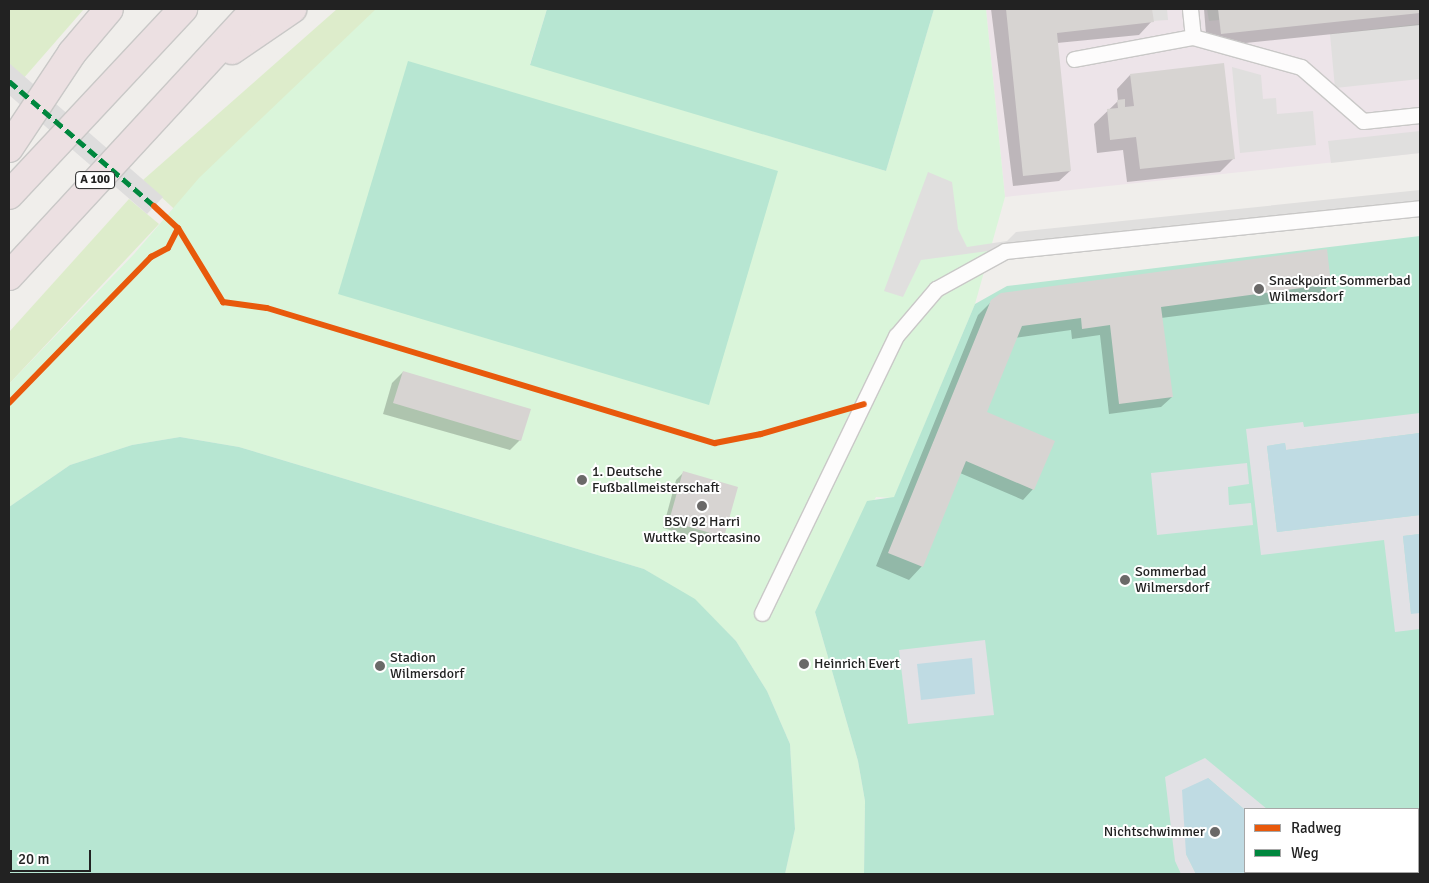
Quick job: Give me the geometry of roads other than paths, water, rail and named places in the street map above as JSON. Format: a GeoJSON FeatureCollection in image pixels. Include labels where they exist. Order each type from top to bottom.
{"type":"FeatureCollection","features":[{"type":"Feature","properties":{"kind":"highway"},"geometry":{"type":"LineString","coordinates":[[9,148],[72,53],[109,9]]}},
{"type":"Feature","properties":{"kind":"highway"},"geometry":{"type":"LineString","coordinates":[[9,195],[183,9]]}},
{"type":"Feature","properties":{"kind":"highway","name":"A 100"},"geometry":{"type":"LineString","coordinates":[[9,276],[181,84],[255,9]]}},
{"type":"Feature","properties":{"kind":"highway"},"geometry":{"type":"LineString","coordinates":[[181,84],[292,9]]}},
{"type":"Feature","properties":{"kind":"lane"},"geometry":{"type":"LineString","coordinates":[[1190,9],[1193,37]]}},
{"type":"Feature","properties":{"kind":"lane"},"geometry":{"type":"LineString","coordinates":[[1074,59],[1193,37],[1302,67],[1363,121],[1420,115]]}},
{"type":"Feature","properties":{"kind":"lane"},"geometry":{"type":"LineString","coordinates":[[762,613],[896,336],[936,289],[1005,251],[1420,208]]}},
{"type":"Feature","properties":{"kind":"water"},"geometry":{"type":"Polygon","coordinates":[[[1420,433],[1420,515],[1277,532],[1267,446],[1285,443],[1286,450],[1420,433]]]}},
{"type":"Feature","properties":{"kind":"water"},"geometry":{"type":"Polygon","coordinates":[[[1420,534],[1420,613],[1411,614],[1403,536],[1420,534]]]}},
{"type":"Feature","properties":{"kind":"water"},"geometry":{"type":"Polygon","coordinates":[[[972,658],[975,694],[921,700],[917,664],[972,658]]]}},
{"type":"Feature","properties":{"kind":"water","name":"Nichtschwimmer"},"geometry":{"type":"Polygon","coordinates":[[[1208,778],[1244,809],[1244,873],[1283,874],[1196,874],[1186,854],[1182,790],[1208,778]]]}},
{"type":"Feature","properties":{"kind":"place","name":"Snackpoint Sommerbad Wilmersdorf"},"geometry":{"type":"Point","coordinates":[1259,289]}},
{"type":"Feature","properties":{"kind":"place","name":"1. Deutsche Fußballmeisterschaft"},"geometry":{"type":"Point","coordinates":[582,480]}},
{"type":"Feature","properties":{"kind":"place","name":"BSV 92 Harri Wuttke Sportcasino"},"geometry":{"type":"Point","coordinates":[702,506]}},
{"type":"Feature","properties":{"kind":"place","name":"Sommerbad Wilmersdorf"},"geometry":{"type":"Point","coordinates":[1125,580]}},
{"type":"Feature","properties":{"kind":"place","name":"Heinrich Evert"},"geometry":{"type":"Point","coordinates":[804,664]}},
{"type":"Feature","properties":{"kind":"place","name":"Stadion Wilmersdorf"},"geometry":{"type":"Point","coordinates":[380,666]}},
{"type":"Feature","properties":{"kind":"place","name":"Nichtschwimmer"},"geometry":{"type":"Point","coordinates":[1215,832]}}]}
